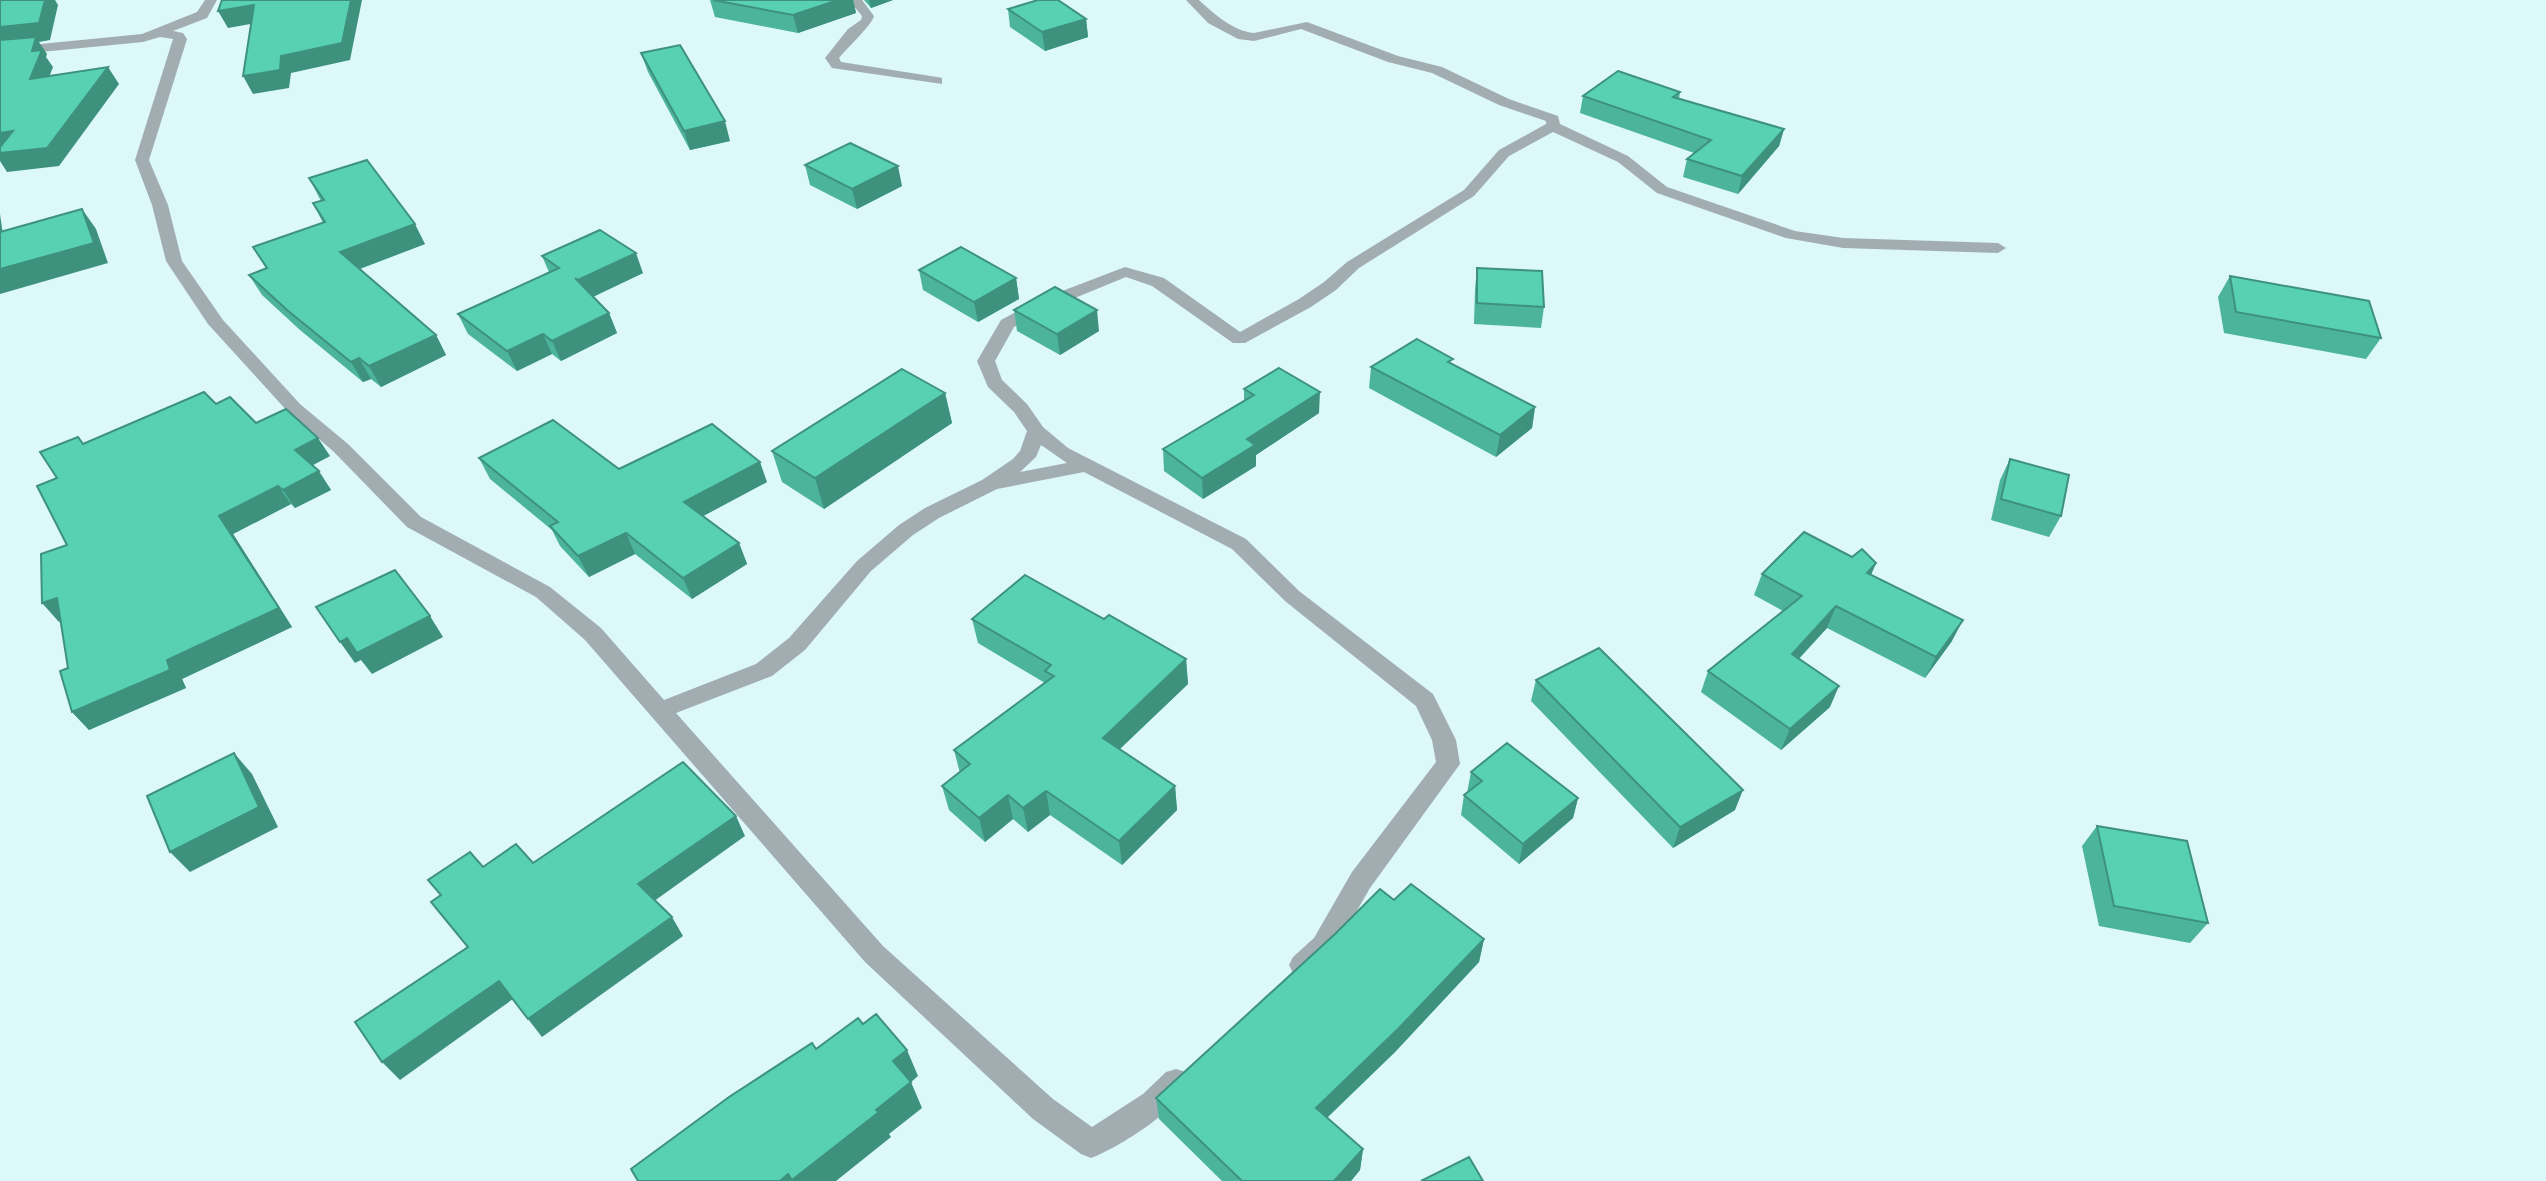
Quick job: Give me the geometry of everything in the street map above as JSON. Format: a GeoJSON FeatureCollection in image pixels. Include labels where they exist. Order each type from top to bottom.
{"type":"FeatureCollection","features":[{"type":"Feature","properties":{"kind":"street"},"geometry":{"type":"LineString","coordinates":[[143,38],[202,15],[211,0]]}},
{"type":"Feature","properties":{"kind":"street"},"geometry":{"type":"LineString","coordinates":[[855,0],[868,16],[867,21],[853,32],[832,58],[837,65],[937,81]]}},
{"type":"Feature","properties":{"kind":"street"},"geometry":{"type":"LineString","coordinates":[[1192,0],[1213,20],[1243,36],[1254,37],[1302,25],[1393,59],[1437,70],[1504,102],[1553,119],[1553,126]]}},
{"type":"Feature","properties":{"kind":"street"},"geometry":{"type":"LineString","coordinates":[[0,52],[143,38],[160,33],[173,34],[180,39],[142,160],[160,205],[174,261],[217,324],[294,408],[341,448],[414,523],[543,592],[593,634],[874,954],[1043,1109],[1091,1144],[1153,1104],[1193,1066]]}},
{"type":"Feature","properties":{"kind":"street"},"geometry":{"type":"LineString","coordinates":[[1553,126],[1623,159],[1662,190],[1792,235],[1843,243],[1998,248]]}},
{"type":"Feature","properties":{"kind":"street"},"geometry":{"type":"LineString","coordinates":[[1283,983],[1323,946],[1361,880],[1448,764],[1444,740],[1424,700],[1292,596],[1239,544],[1061,453],[1036,431],[1021,408],[994,383],[986,361],[1007,324],[1042,305],[1125,272],[1158,282],[1239,339],[1305,303],[1330,286],[1353,265],[1399,234],[1469,193],[1504,153],[1553,126]]}},
{"type":"Feature","properties":{"kind":"street"},"geometry":{"type":"LineString","coordinates":[[661,710],[764,670],[796,644],[864,566],[906,530],[932,513],[989,485],[1029,453],[1036,431]]}},
{"type":"Feature","properties":{"kind":"street"},"geometry":{"type":"LineString","coordinates":[[989,485],[1087,465]]}},
{"type":"Feature","properties":{"kind":"building"},"geometry":{"type":"Polygon","coordinates":[[[0,0],[45,0],[39,23],[0,27],[0,0]]]}},
{"type":"Feature","properties":{"kind":"building"},"geometry":{"type":"Polygon","coordinates":[[[222,0],[351,0],[342,43],[281,56],[280,70],[243,76],[254,5],[218,11],[222,0]]]}},
{"type":"Feature","properties":{"kind":"building"},"geometry":{"type":"Polygon","coordinates":[[[713,0],[838,0],[793,15],[713,0]]]}},
{"type":"Feature","properties":{"kind":"building"},"geometry":{"type":"Polygon","coordinates":[[[1038,0],[1058,0],[1086,19],[1042,32],[1008,9],[1038,0]]]}},
{"type":"Feature","properties":{"kind":"building"},"geometry":{"type":"Polygon","coordinates":[[[36,37],[32,51],[42,50],[30,79],[108,67],[47,148],[0,153],[0,147],[13,131],[0,133],[0,40],[36,37]]]}},
{"type":"Feature","properties":{"kind":"building"},"geometry":{"type":"Polygon","coordinates":[[[680,45],[725,121],[684,131],[641,53],[680,45]]]}},
{"type":"Feature","properties":{"kind":"building"},"geometry":{"type":"Polygon","coordinates":[[[1618,71],[1680,92],[1673,97],[1784,129],[1742,176],[1687,159],[1711,140],[1583,96],[1618,71]]]}},
{"type":"Feature","properties":{"kind":"building"},"geometry":{"type":"Polygon","coordinates":[[[850,143],[898,166],[852,189],[805,165],[850,143]]]}},
{"type":"Feature","properties":{"kind":"building"},"geometry":{"type":"Polygon","coordinates":[[[367,160],[415,224],[340,252],[436,335],[369,366],[359,358],[351,362],[249,275],[267,268],[253,247],[325,222],[313,203],[324,200],[309,178],[367,160]]]}},
{"type":"Feature","properties":{"kind":"building"},"geometry":{"type":"Polygon","coordinates":[[[82,209],[94,243],[0,269],[0,232],[82,209]]]}},
{"type":"Feature","properties":{"kind":"building"},"geometry":{"type":"Polygon","coordinates":[[[600,230],[636,253],[578,280],[575,278],[609,313],[552,341],[543,334],[507,351],[458,314],[559,268],[542,256],[600,230]]]}},
{"type":"Feature","properties":{"kind":"building"},"geometry":{"type":"Polygon","coordinates":[[[961,247],[1016,278],[974,302],[919,270],[961,247]]]}},
{"type":"Feature","properties":{"kind":"building"},"geometry":{"type":"Polygon","coordinates":[[[1477,268],[1542,271],[1544,307],[1477,303],[1477,268]]]}},
{"type":"Feature","properties":{"kind":"building"},"geometry":{"type":"Polygon","coordinates":[[[2230,276],[2369,301],[2381,338],[2236,312],[2230,276]]]}},
{"type":"Feature","properties":{"kind":"building"},"geometry":{"type":"Polygon","coordinates":[[[1055,287],[1097,310],[1057,334],[1014,310],[1055,287]]]}},
{"type":"Feature","properties":{"kind":"building"},"geometry":{"type":"Polygon","coordinates":[[[1417,339],[1453,359],[1448,362],[1535,407],[1500,435],[1371,367],[1417,339]]]}},
{"type":"Feature","properties":{"kind":"building"},"geometry":{"type":"Polygon","coordinates":[[[1279,368],[1320,392],[1247,439],[1255,445],[1202,478],[1163,449],[1254,395],[1244,389],[1279,368]]]}},
{"type":"Feature","properties":{"kind":"building"},"geometry":{"type":"Polygon","coordinates":[[[902,369],[945,393],[815,478],[772,451],[902,369]]]}},
{"type":"Feature","properties":{"kind":"building"},"geometry":{"type":"Polygon","coordinates":[[[204,392],[216,404],[230,397],[256,423],[286,409],[318,438],[295,450],[319,471],[283,490],[278,486],[219,516],[279,608],[167,660],[170,670],[72,712],[60,671],[68,668],[57,598],[42,603],[41,554],[67,545],[37,486],[57,478],[40,452],[78,437],[83,444],[204,392]]]}},
{"type":"Feature","properties":{"kind":"building"},"geometry":{"type":"Polygon","coordinates":[[[553,420],[619,469],[712,424],[760,462],[684,502],[739,543],[683,578],[626,533],[578,556],[550,526],[558,522],[479,458],[553,420]]]}},
{"type":"Feature","properties":{"kind":"building"},"geometry":{"type":"Polygon","coordinates":[[[2010,459],[2069,475],[2061,516],[2001,499],[2010,459]]]}},
{"type":"Feature","properties":{"kind":"building"},"geometry":{"type":"Polygon","coordinates":[[[1804,532],[1852,557],[1862,549],[1876,563],[1867,573],[1963,620],[1936,657],[1836,606],[1792,654],[1839,686],[1790,729],[1708,671],[1802,596],[1762,574],[1804,532]]]}},
{"type":"Feature","properties":{"kind":"building"},"geometry":{"type":"Polygon","coordinates":[[[395,570],[430,616],[357,653],[347,638],[340,642],[316,607],[395,570]]]}},
{"type":"Feature","properties":{"kind":"building"},"geometry":{"type":"Polygon","coordinates":[[[1025,575],[1104,619],[1109,615],[1186,659],[1103,738],[1175,786],[1119,841],[1046,791],[1023,808],[1008,795],[979,818],[942,786],[970,764],[954,750],[1054,676],[1045,671],[1051,665],[972,619],[1025,575]]]}},
{"type":"Feature","properties":{"kind":"building"},"geometry":{"type":"Polygon","coordinates":[[[1599,648],[1743,790],[1680,827],[1536,680],[1599,648]]]}},
{"type":"Feature","properties":{"kind":"building"},"geometry":{"type":"Polygon","coordinates":[[[1507,743],[1578,798],[1523,844],[1464,795],[1482,781],[1471,772],[1507,743]]]}},
{"type":"Feature","properties":{"kind":"building"},"geometry":{"type":"Polygon","coordinates":[[[234,753],[259,807],[170,852],[147,796],[234,753]]]}},
{"type":"Feature","properties":{"kind":"building"},"geometry":{"type":"Polygon","coordinates":[[[683,762],[736,816],[638,884],[672,917],[528,1019],[499,981],[382,1062],[355,1022],[468,947],[431,902],[441,895],[428,880],[470,852],[483,867],[516,844],[533,863],[683,762]]]}},
{"type":"Feature","properties":{"kind":"building"},"geometry":{"type":"Polygon","coordinates":[[[2097,826],[2187,841],[2208,923],[2114,906],[2097,826]]]}},
{"type":"Feature","properties":{"kind":"building"},"geometry":{"type":"Polygon","coordinates":[[[1411,884],[1484,939],[1398,1029],[1316,1108],[1363,1149],[1334,1181],[1242,1181],[1156,1098],[1335,934],[1380,889],[1394,900],[1411,884]]]}},
{"type":"Feature","properties":{"kind":"building"},"geometry":{"type":"Polygon","coordinates":[[[876,1014],[907,1050],[893,1061],[911,1082],[876,1110],[879,1112],[792,1180],[788,1174],[780,1181],[638,1181],[631,1169],[729,1097],[812,1043],[816,1049],[858,1018],[863,1024],[876,1014]]]}},
{"type":"Feature","properties":{"kind":"building"},"geometry":{"type":"Polygon","coordinates":[[[1469,1157],[1483,1181],[1421,1181],[1469,1157]]]}}]}
